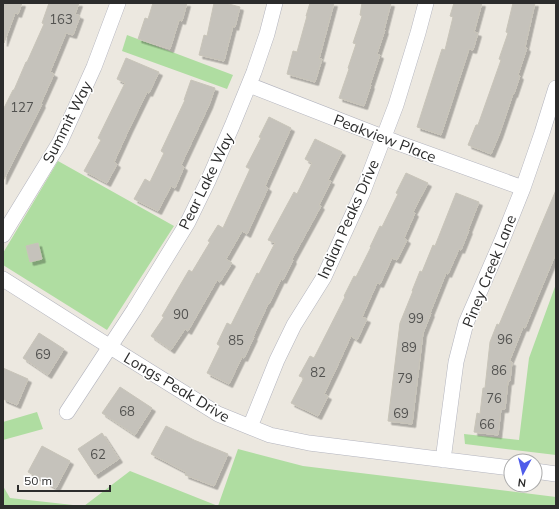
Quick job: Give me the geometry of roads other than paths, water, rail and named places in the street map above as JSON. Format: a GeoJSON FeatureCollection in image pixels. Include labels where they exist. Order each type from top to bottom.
{"type":"FeatureCollection","features":[{"type":"Feature","properties":{"kind":"street","name":"Summit Way"},"geometry":{"type":"LineString","coordinates":[[3,235],[60,142],[94,67],[118,3]]}},
{"type":"Feature","properties":{"kind":"street","name":"Pear Lake Way"},"geometry":{"type":"LineString","coordinates":[[67,412],[110,347],[188,222],[208,181],[249,85],[267,34],[275,3]]}},
{"type":"Feature","properties":{"kind":"street","name":"Indian Peaks Drive"},"geometry":{"type":"LineString","coordinates":[[250,427],[276,360],[294,325],[324,277],[362,194],[398,98],[426,3]]}},
{"type":"Feature","properties":{"kind":"street","name":"Peakview Place"},"geometry":{"type":"LineString","coordinates":[[249,85],[384,138],[523,188]]}},
{"type":"Feature","properties":{"kind":"street","name":"Piney Creek Lane"},"geometry":{"type":"LineString","coordinates":[[443,460],[456,362],[466,323],[523,188],[556,88]]}},
{"type":"Feature","properties":{"kind":"street","name":"Longs Peak Drive"},"geometry":{"type":"LineString","coordinates":[[3,279],[218,414],[270,435],[309,443],[503,467]]}},
{"type":"Feature","properties":{"kind":"street"},"geometry":{"type":"LineString","coordinates":[[543,472],[556,474]]}}]}
